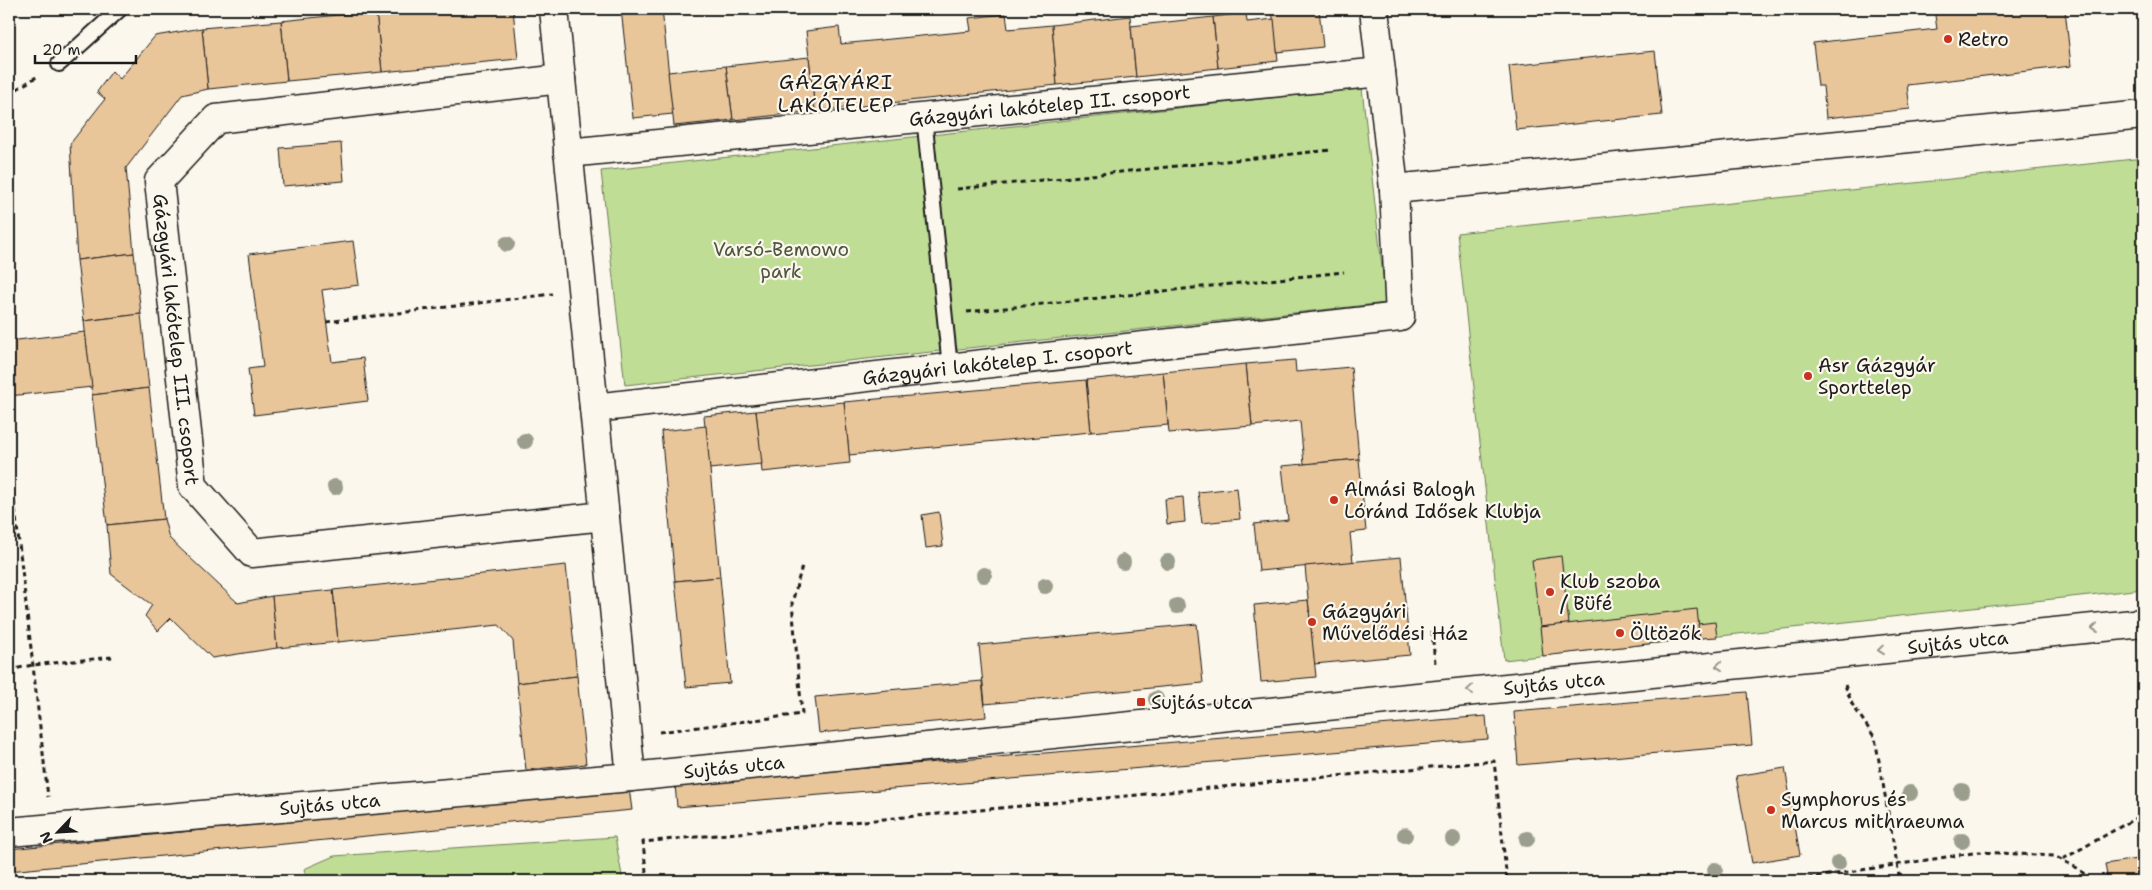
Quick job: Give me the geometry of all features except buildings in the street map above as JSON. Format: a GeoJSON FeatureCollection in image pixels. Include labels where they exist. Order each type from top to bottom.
{"type":"FeatureCollection","features":[{"type":"Feature","properties":{"kind":"street"},"geometry":{"type":"LineString","coordinates":[[554,9],[631,777]]}},
{"type":"Feature","properties":{"kind":"street"},"geometry":{"type":"LineString","coordinates":[[1374,9],[1394,189],[2143,115]]}},
{"type":"Feature","properties":{"kind":"street","name":"Gázgyári lakótelep II. csoport"},"geometry":{"type":"LineString","coordinates":[[568,153],[1381,72]]}},
{"type":"Feature","properties":{"kind":"street","name":"Gázgyári lakótelep III. csoport"},"geometry":{"type":"LineString","coordinates":[[561,79],[216,119],[160,180],[193,486],[252,553],[605,516]]}},
{"type":"Feature","properties":{"kind":"street","name":"Gázgyári lakótelep I. csoport"},"geometry":{"type":"LineString","coordinates":[[594,408],[1400,317],[1394,189]]}},
{"type":"Feature","properties":{"kind":"street","name":"Sujtás utca"},"geometry":{"type":"LineString","coordinates":[[9,832],[631,777],[2143,623]]}},
{"type":"Feature","properties":{"kind":"lane"},"geometry":{"type":"LineString","coordinates":[[59,64],[120,9]]}},
{"type":"Feature","properties":{"kind":"lane"},"geometry":{"type":"LineString","coordinates":[[924,118],[950,367]]}},
{"type":"Feature","properties":{"kind":"path"},"geometry":{"type":"LineString","coordinates":[[9,94],[59,64]]}},
{"type":"Feature","properties":{"kind":"path"},"geometry":{"type":"LineString","coordinates":[[931,191],[1331,150]]}},
{"type":"Feature","properties":{"kind":"path"},"geometry":{"type":"LineString","coordinates":[[944,314],[1344,272]]}},
{"type":"Feature","properties":{"kind":"path"},"geometry":{"type":"LineString","coordinates":[[326,322],[582,290]]}},
{"type":"Feature","properties":{"kind":"path"},"geometry":{"type":"LineString","coordinates":[[9,456],[51,828]]}},
{"type":"Feature","properties":{"kind":"path"},"geometry":{"type":"LineString","coordinates":[[626,735],[696,729],[802,714],[792,603],[802,566]]}},
{"type":"Feature","properties":{"kind":"path"},"geometry":{"type":"LineString","coordinates":[[9,670],[33,665],[113,657]]}},
{"type":"Feature","properties":{"kind":"path"},"geometry":{"type":"LineString","coordinates":[[1842,678],[1852,704],[1874,738],[1900,881]]}},
{"type":"Feature","properties":{"kind":"path"},"geometry":{"type":"LineString","coordinates":[[647,881],[642,842],[1494,761],[1506,881]]}},
{"type":"Feature","properties":{"kind":"path"},"geometry":{"type":"LineString","coordinates":[[2062,859],[2143,814]]}},
{"type":"Feature","properties":{"kind":"path"},"geometry":{"type":"LineString","coordinates":[[1790,881],[1979,852],[2044,854],[2062,859],[2079,869],[2091,881]]}},
{"type":"Feature","properties":{"kind":"green space","name":"Varsó-Bemowo park"},"geometry":{"type":"Polygon","coordinates":[[[1362,88],[1386,303],[625,385],[601,171],[1362,88]]]}},
{"type":"Feature","properties":{"kind":"green space","name":"Asr Gázgyár Sporttelep"},"geometry":{"type":"Polygon","coordinates":[[[2143,158],[2143,589],[1504,660],[1457,233],[2143,158]]]}},
{"type":"Feature","properties":{"kind":"green space"},"geometry":{"type":"Polygon","coordinates":[[[615,837],[623,881],[307,881],[304,869],[334,856],[615,837]]]}},
{"type":"Feature","properties":{"kind":"place","name":"Retro"},"geometry":{"type":"Point","coordinates":[1948,39]}},
{"type":"Feature","properties":{"kind":"place","name":"Asr Gázgyár Sporttelep"},"geometry":{"type":"Point","coordinates":[1808,376]}},
{"type":"Feature","properties":{"kind":"place","name":"Almási Balogh Lóránd Idősek Klubja"},"geometry":{"type":"Point","coordinates":[1334,500]}},
{"type":"Feature","properties":{"kind":"place","name":"Klub szoba / Büfé"},"geometry":{"type":"Point","coordinates":[1550,592]}},
{"type":"Feature","properties":{"kind":"place","name":"Gázgyári Művelődési Ház"},"geometry":{"type":"Point","coordinates":[1312,622]}},
{"type":"Feature","properties":{"kind":"place","name":"Öltözők"},"geometry":{"type":"Point","coordinates":[1620,633]}},
{"type":"Feature","properties":{"kind":"place","name":"Sujtás utca"},"geometry":{"type":"Point","coordinates":[1141,702]}},
{"type":"Feature","properties":{"kind":"place","name":"Symphorus és Marcus mithraeuma"},"geometry":{"type":"Point","coordinates":[1771,810]}},
{"type":"Feature","properties":{"kind":"district","name":"GÁZGYÁRI LAKÓTELEP"},"geometry":{"type":"Point","coordinates":[836,94]}}]}
